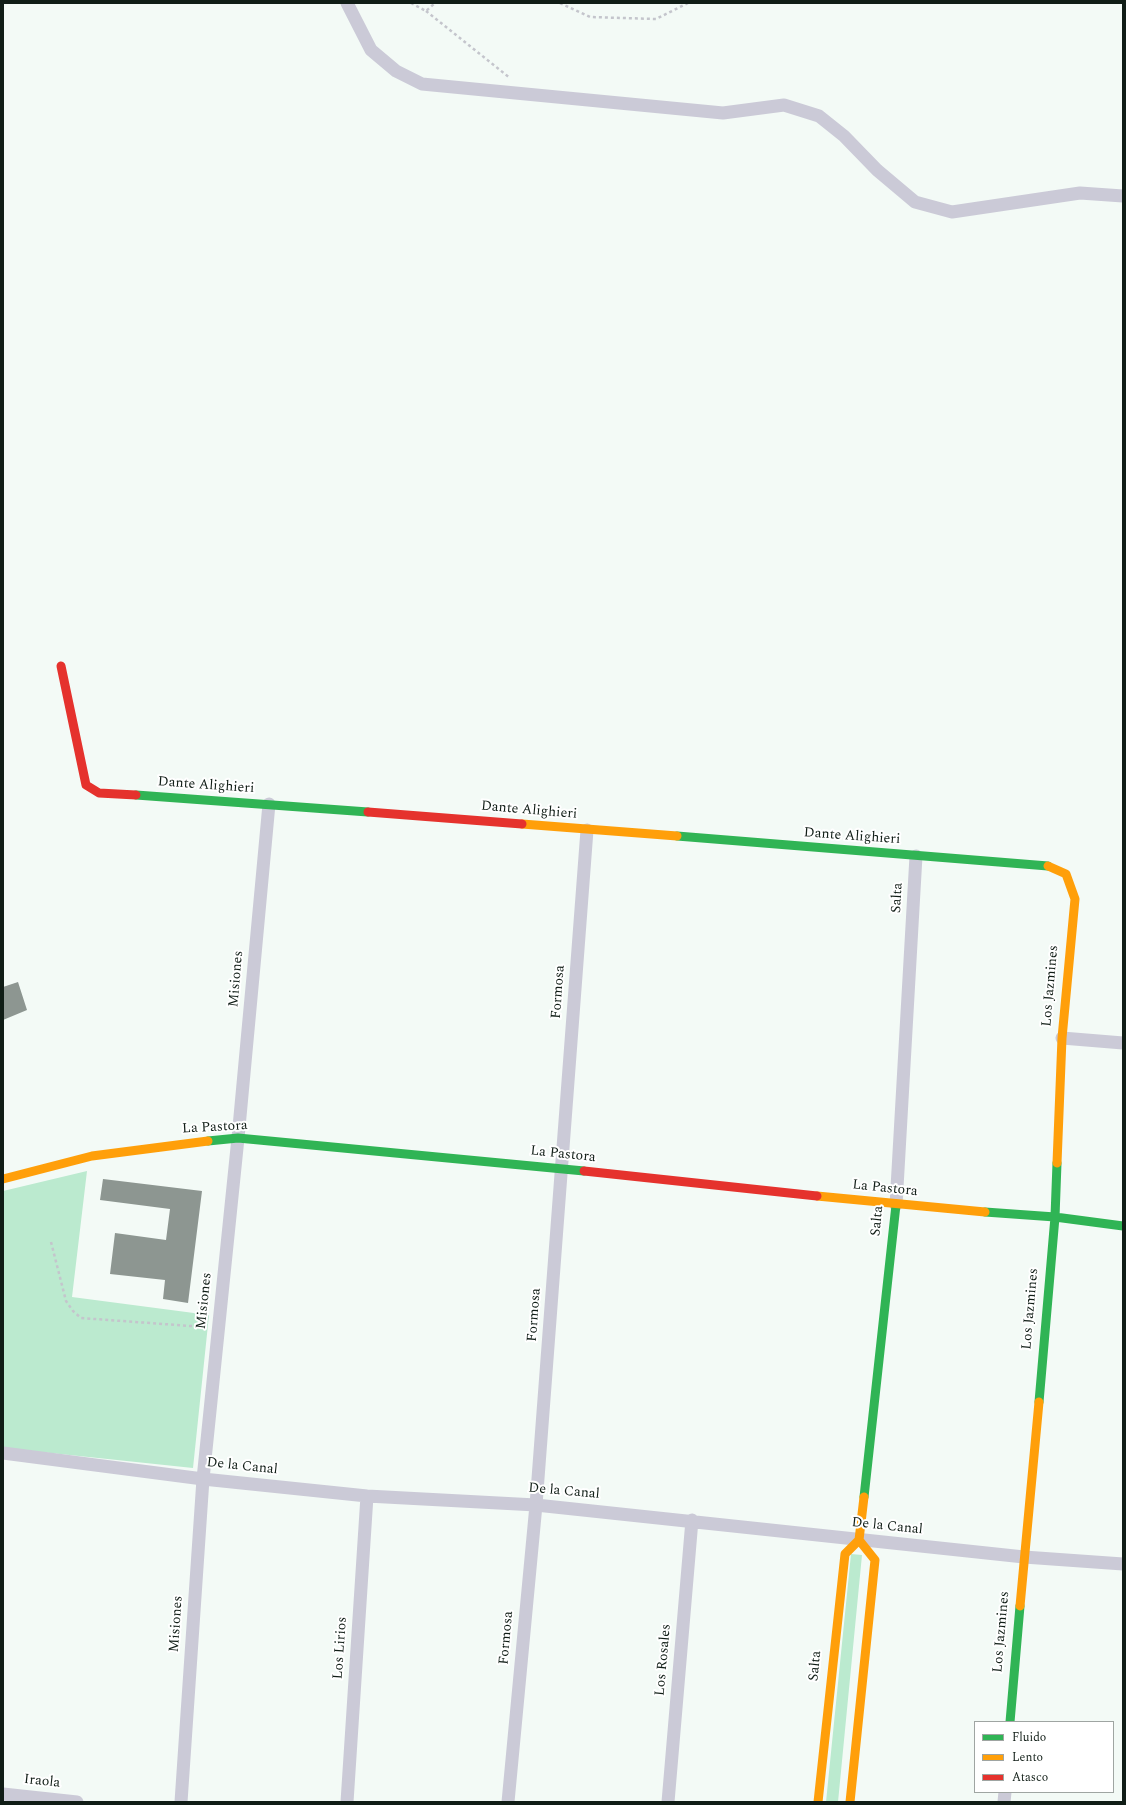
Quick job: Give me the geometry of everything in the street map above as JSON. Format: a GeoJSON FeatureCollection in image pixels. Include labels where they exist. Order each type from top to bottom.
{"type":"FeatureCollection","features":[{"type":"Feature","properties":{"kind":"street"},"geometry":{"type":"LineString","coordinates":[[347,3],[371,50],[396,71],[422,84],[723,113],[784,104],[819,116],[844,136],[877,170],[915,202],[952,212],[1080,193],[1123,196]]}},
{"type":"Feature","properties":{"kind":"street","name":"Dante Alighieri"},"geometry":{"type":"LineString","coordinates":[[61,666],[86,785],[99,793],[269,804],[1048,866],[1066,874],[1074,899]]}},
{"type":"Feature","properties":{"kind":"street","name":"Misiones"},"geometry":{"type":"LineString","coordinates":[[181,1802],[203,1479],[238,1138],[269,804]]}},
{"type":"Feature","properties":{"kind":"street","name":"Formosa"},"geometry":{"type":"LineString","coordinates":[[508,1802],[536,1505],[587,830]]}},
{"type":"Feature","properties":{"kind":"street","name":"Salta"},"geometry":{"type":"LineString","coordinates":[[818,1802],[845,1554],[859,1540],[896,1205],[916,856]]}},
{"type":"Feature","properties":{"kind":"street","name":"Los Jazmines"},"geometry":{"type":"LineString","coordinates":[[1010,1721],[1055,1218],[1062,1038],[1074,899]]}},
{"type":"Feature","properties":{"kind":"street"},"geometry":{"type":"LineString","coordinates":[[1062,1038],[1123,1043]]}},
{"type":"Feature","properties":{"kind":"street","name":"La Pastora"},"geometry":{"type":"LineString","coordinates":[[3,1179],[92,1156],[176,1144],[238,1138],[562,1169],[896,1205],[1055,1218],[1123,1226]]}},
{"type":"Feature","properties":{"kind":"street","name":"De la Canal"},"geometry":{"type":"LineString","coordinates":[[3,1453],[203,1479],[367,1496],[536,1505],[692,1520],[859,1540],[1024,1557],[1123,1564]]}},
{"type":"Feature","properties":{"kind":"street","name":"Los Lirios"},"geometry":{"type":"LineString","coordinates":[[346,1802],[367,1496]]}},
{"type":"Feature","properties":{"kind":"street","name":"Los Rosales"},"geometry":{"type":"LineString","coordinates":[[668,1802],[692,1520]]}},
{"type":"Feature","properties":{"kind":"street"},"geometry":{"type":"LineString","coordinates":[[850,1802],[875,1560],[859,1540]]}},
{"type":"Feature","properties":{"kind":"street","name":"Iraola"},"geometry":{"type":"LineString","coordinates":[[3,1794],[77,1802]]}},
{"type":"Feature","properties":{"kind":"path"},"geometry":{"type":"LineString","coordinates":[[410,3],[426,11],[512,79]]}},
{"type":"Feature","properties":{"kind":"path"},"geometry":{"type":"LineString","coordinates":[[426,11],[435,3]]}},
{"type":"Feature","properties":{"kind":"path"},"geometry":{"type":"LineString","coordinates":[[560,3],[590,17],[656,19],[688,3]]}},
{"type":"Feature","properties":{"kind":"path"},"geometry":{"type":"LineString","coordinates":[[52,1242],[66,1301],[73,1311],[81,1318],[219,1328]]}},
{"type":"Feature","properties":{"kind":"green space"},"geometry":{"type":"Polygon","coordinates":[[[87,1171],[72,1297],[209,1315],[193,1468],[3,1448],[3,1191],[87,1171]]]}},
{"type":"Feature","properties":{"kind":"green space"},"geometry":{"type":"Polygon","coordinates":[[[851,1554],[862,1555],[838,1802],[826,1802],[851,1554]]]}},
{"type":"Feature","properties":{"kind":"building"},"geometry":{"type":"Polygon","coordinates":[[[18,982],[27,1010],[3,1020],[3,987],[18,982]]]}},
{"type":"Feature","properties":{"kind":"building"},"geometry":{"type":"Polygon","coordinates":[[[103,1179],[202,1191],[188,1303],[163,1299],[165,1280],[110,1274],[115,1233],[166,1240],[170,1209],[100,1200],[103,1179]]]}},
{"type":"Feature","properties":{"kind":"traffic: fast"},"geometry":{"type":"LineString","coordinates":[[136,795],[368,812]]}},
{"type":"Feature","properties":{"kind":"traffic: fast"},"geometry":{"type":"LineString","coordinates":[[677,836],[1048,866]]}},
{"type":"Feature","properties":{"kind":"traffic: fast"},"geometry":{"type":"LineString","coordinates":[[208,1141],[238,1138],[584,1171]]}},
{"type":"Feature","properties":{"kind":"traffic: fast"},"geometry":{"type":"LineString","coordinates":[[1039,1402],[1055,1217],[1057,1163]]}},
{"type":"Feature","properties":{"kind":"traffic: fast"},"geometry":{"type":"LineString","coordinates":[[864,1497],[896,1205]]}},
{"type":"Feature","properties":{"kind":"traffic: fast"},"geometry":{"type":"LineString","coordinates":[[985,1212],[1055,1217],[1123,1226]]}},
{"type":"Feature","properties":{"kind":"traffic: fast"},"geometry":{"type":"LineString","coordinates":[[1010,1721],[1020,1606]]}},
{"type":"Feature","properties":{"kind":"traffic: slow"},"geometry":{"type":"LineString","coordinates":[[522,824],[677,836]]}},
{"type":"Feature","properties":{"kind":"traffic: slow"},"geometry":{"type":"LineString","coordinates":[[1048,866],[1066,874],[1075,899],[1062,1038],[1057,1163]]}},
{"type":"Feature","properties":{"kind":"traffic: slow"},"geometry":{"type":"LineString","coordinates":[[3,1179],[92,1156],[208,1141]]}},
{"type":"Feature","properties":{"kind":"traffic: slow"},"geometry":{"type":"LineString","coordinates":[[817,1196],[985,1212]]}},
{"type":"Feature","properties":{"kind":"traffic: slow"},"geometry":{"type":"LineString","coordinates":[[1020,1606],[1039,1402]]}},
{"type":"Feature","properties":{"kind":"traffic: slow"},"geometry":{"type":"LineString","coordinates":[[818,1802],[845,1554],[859,1540],[864,1497]]}},
{"type":"Feature","properties":{"kind":"traffic: slow"},"geometry":{"type":"LineString","coordinates":[[850,1802],[875,1560],[859,1540]]}},
{"type":"Feature","properties":{"kind":"traffic: jam"},"geometry":{"type":"LineString","coordinates":[[61,666],[86,785],[99,793],[136,795]]}},
{"type":"Feature","properties":{"kind":"traffic: jam"},"geometry":{"type":"LineString","coordinates":[[368,812],[522,824]]}},
{"type":"Feature","properties":{"kind":"traffic: jam"},"geometry":{"type":"LineString","coordinates":[[584,1171],[817,1196]]}}]}
